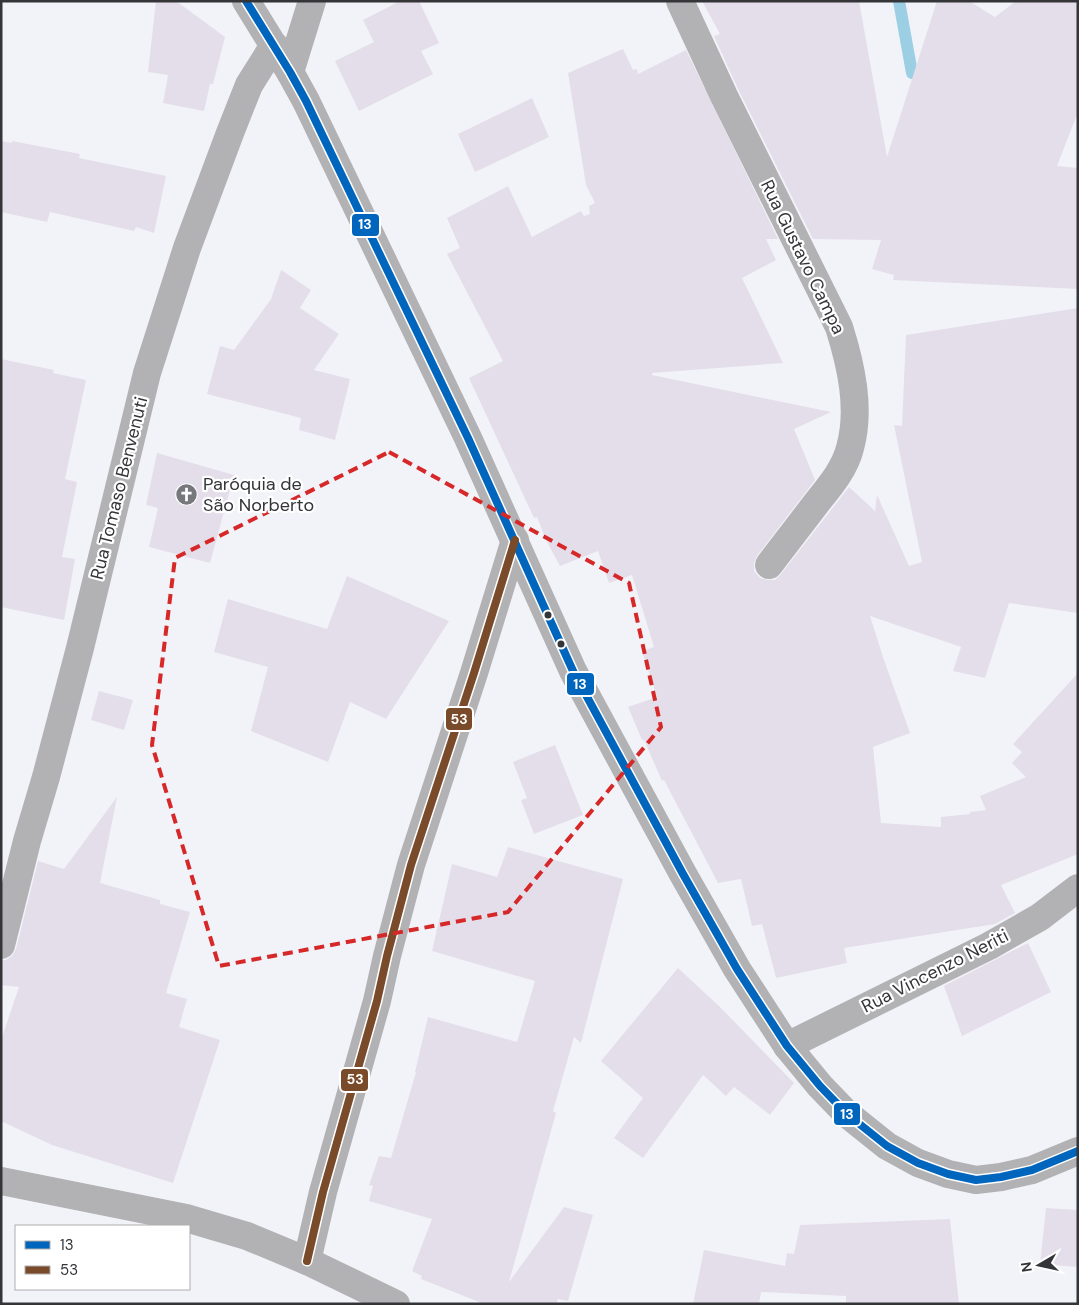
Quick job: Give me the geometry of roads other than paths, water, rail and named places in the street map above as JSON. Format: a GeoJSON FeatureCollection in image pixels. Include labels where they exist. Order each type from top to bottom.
{"type":"FeatureCollection","features":[{"type":"Feature","properties":{"kind":"street"},"geometry":{"type":"LineString","coordinates":[[246,1],[306,101],[468,438],[515,540],[547,617],[591,706],[737,969],[787,1046],[820,1086],[847,1114],[887,1146],[918,1163],[948,1174],[976,1180],[1001,1178],[1032,1170],[1078,1150]]}},
{"type":"Feature","properties":{"kind":"street"},"geometry":{"type":"LineString","coordinates":[[290,72],[312,1]]}},
{"type":"Feature","properties":{"kind":"street","name":"Rua Gustavo Campa"},"geometry":{"type":"LineString","coordinates":[[680,1],[724,96],[839,327],[847,352],[852,385],[854,425],[850,450],[835,480],[768,564]]}},
{"type":"Feature","properties":{"kind":"street","name":"Rua Tomaso Benvenuti"},"geometry":{"type":"LineString","coordinates":[[1,945],[27,841],[80,648],[147,373],[187,248],[230,133],[249,85],[274,45]]}},
{"type":"Feature","properties":{"kind":"street"},"geometry":{"type":"LineString","coordinates":[[307,1261],[323,1192],[377,1001],[411,865],[515,540]]}},
{"type":"Feature","properties":{"kind":"street","name":"Rua Vincenzo Neriti"},"geometry":{"type":"LineString","coordinates":[[787,1046],[989,946],[1040,917],[1078,888]]}},
{"type":"Feature","properties":{"kind":"street"},"geometry":{"type":"LineString","coordinates":[[1,1181],[186,1218],[247,1236],[307,1261],[396,1304]]}},
{"type":"Feature","properties":{"kind":"waterway"},"geometry":{"type":"LineString","coordinates":[[899,1],[912,73]]}},
{"type":"Feature","properties":{"kind":"place","name":"Paróquia de São Norberto"},"geometry":{"type":"Point","coordinates":[187,494]}}]}
